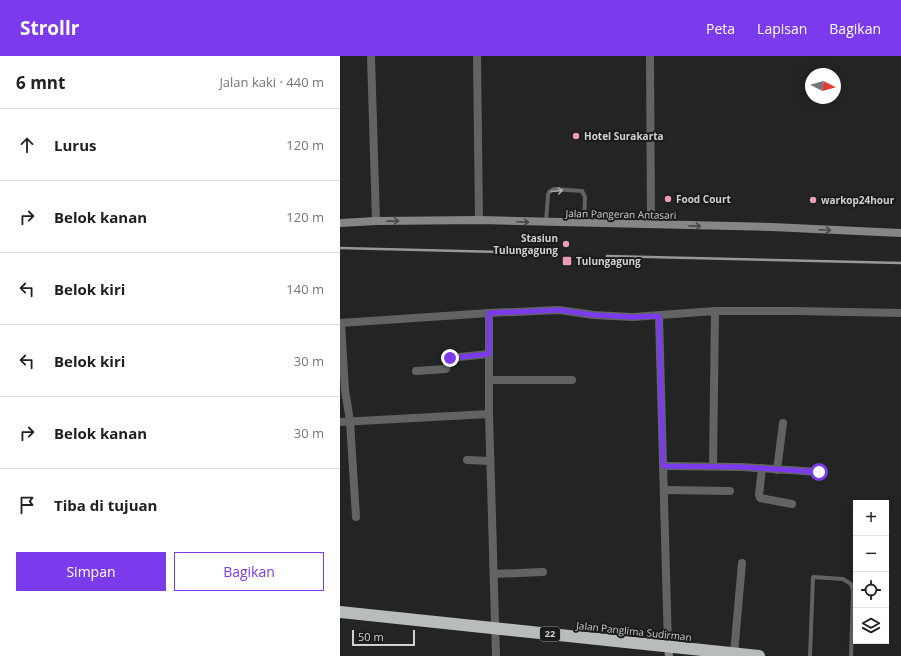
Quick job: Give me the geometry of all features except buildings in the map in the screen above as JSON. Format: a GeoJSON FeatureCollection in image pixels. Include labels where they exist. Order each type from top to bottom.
{"type":"FeatureCollection","features":[{"type":"Feature","properties":{"kind":"highway","name":"Jalan Panglima Sudirman"},"geometry":{"type":"LineString","coordinates":[[340,612],[494,628],[669,652],[759,656]]}},
{"type":"Feature","properties":{"kind":"main road","name":"Jalan Pangeran Antasari"},"geometry":{"type":"LineString","coordinates":[[340,223],[376,221],[479,220],[584,224],[772,227],[901,233]]}},
{"type":"Feature","properties":{"kind":"street"},"geometry":{"type":"LineString","coordinates":[[371,56],[376,221]]}},
{"type":"Feature","properties":{"kind":"street"},"geometry":{"type":"LineString","coordinates":[[477,56],[479,220]]}},
{"type":"Feature","properties":{"kind":"street"},"geometry":{"type":"LineString","coordinates":[[650,56],[651,224]]}},
{"type":"Feature","properties":{"kind":"street"},"geometry":{"type":"LineString","coordinates":[[356,517],[350,421],[345,390],[341,323],[559,310],[594,315],[633,317],[715,311],[901,313]]}},
{"type":"Feature","properties":{"kind":"street"},"geometry":{"type":"LineString","coordinates":[[713,466],[715,311]]}},
{"type":"Feature","properties":{"kind":"street"},"geometry":{"type":"LineString","coordinates":[[489,313],[489,414],[496,656]]}},
{"type":"Feature","properties":{"kind":"street"},"geometry":{"type":"LineString","coordinates":[[659,316],[669,652]]}},
{"type":"Feature","properties":{"kind":"street"},"geometry":{"type":"LineString","coordinates":[[416,371],[446,369],[449,358],[489,354]]}},
{"type":"Feature","properties":{"kind":"street"},"geometry":{"type":"LineString","coordinates":[[489,380],[572,380]]}},
{"type":"Feature","properties":{"kind":"street"},"geometry":{"type":"LineString","coordinates":[[340,422],[489,414]]}},
{"type":"Feature","properties":{"kind":"street"},"geometry":{"type":"LineString","coordinates":[[777,470],[783,423]]}},
{"type":"Feature","properties":{"kind":"street"},"geometry":{"type":"LineString","coordinates":[[467,460],[490,461]]}},
{"type":"Feature","properties":{"kind":"street"},"geometry":{"type":"LineString","coordinates":[[663,466],[713,466],[819,472]]}},
{"type":"Feature","properties":{"kind":"street"},"geometry":{"type":"LineString","coordinates":[[762,468],[760,498],[792,504]]}},
{"type":"Feature","properties":{"kind":"street"},"geometry":{"type":"LineString","coordinates":[[664,490],[730,491]]}},
{"type":"Feature","properties":{"kind":"street"},"geometry":{"type":"LineString","coordinates":[[734,654],[742,563]]}},
{"type":"Feature","properties":{"kind":"street"},"geometry":{"type":"LineString","coordinates":[[494,574],[543,572]]}},
{"type":"Feature","properties":{"kind":"lane"},"geometry":{"type":"LineString","coordinates":[[546,222],[549,192],[554,190],[582,191],[584,193],[584,224]]}},
{"type":"Feature","properties":{"kind":"lane"},"geometry":{"type":"LineString","coordinates":[[810,656],[813,576],[843,579],[852,584],[851,656]]}},
{"type":"Feature","properties":{"kind":"railway"},"geometry":{"type":"LineString","coordinates":[[340,248],[539,253]]}},
{"type":"Feature","properties":{"kind":"railway"},"geometry":{"type":"LineString","coordinates":[[607,256],[901,263]]}},
{"type":"Feature","properties":{"kind":"place","name":"Hotel Surakarta"},"geometry":{"type":"Point","coordinates":[576,136]}},
{"type":"Feature","properties":{"kind":"place","name":"Food Court"},"geometry":{"type":"Point","coordinates":[668,199]}},
{"type":"Feature","properties":{"kind":"place","name":"warkop24hour"},"geometry":{"type":"Point","coordinates":[813,200]}},
{"type":"Feature","properties":{"kind":"place","name":"Stasiun Tulungagung"},"geometry":{"type":"Point","coordinates":[566,244]}},
{"type":"Feature","properties":{"kind":"place","name":"Tulungagung"},"geometry":{"type":"Point","coordinates":[567,261]}},
{"type":"Feature","properties":{"kind":"route"},"geometry":{"type":"LineString","coordinates":[[450,358],[489,354],[489,313],[559,310],[594,315],[633,317],[659,316],[663,466],[742,467],[819,472]]}}]}
